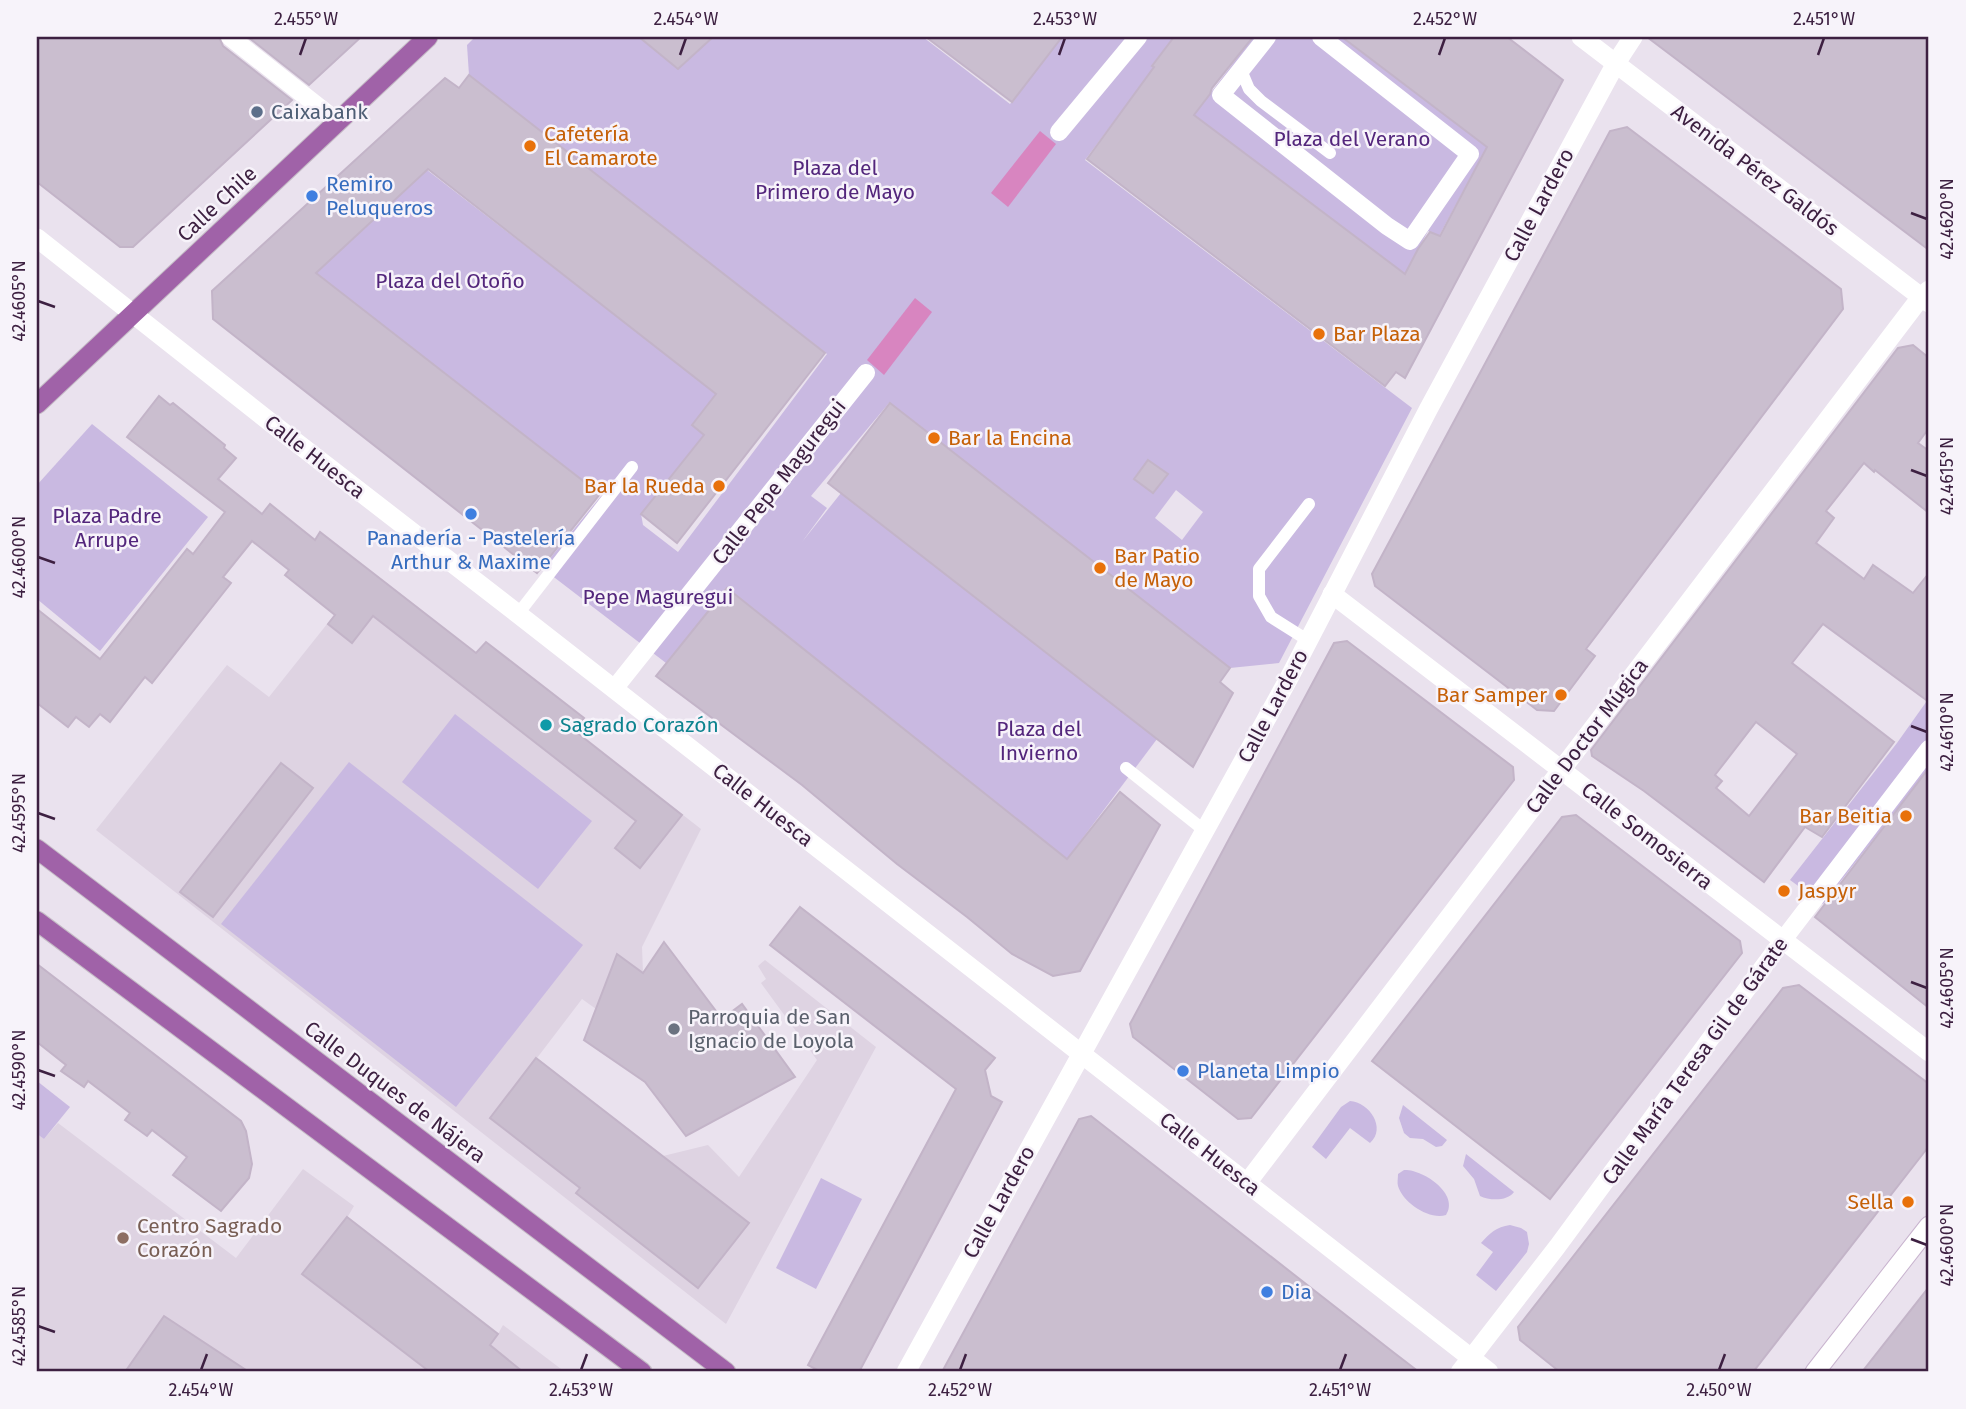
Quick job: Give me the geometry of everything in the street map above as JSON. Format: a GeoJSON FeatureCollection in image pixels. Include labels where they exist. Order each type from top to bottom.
{"type":"FeatureCollection","features":[{"type":"Feature","properties":{"kind":"main road","name":"Calle Chile"},"geometry":{"type":"LineString","coordinates":[[37,404],[428,37]]}},
{"type":"Feature","properties":{"kind":"main road","name":"Calle Duques de Nájera"},"geometry":{"type":"LineString","coordinates":[[37,849],[726,1372]]}},
{"type":"Feature","properties":{"kind":"main road"},"geometry":{"type":"LineString","coordinates":[[37,921],[642,1372]]}},
{"type":"Feature","properties":{"kind":"street"},"geometry":{"type":"LineString","coordinates":[[230,37],[338,122]]}},
{"type":"Feature","properties":{"kind":"street"},"geometry":{"type":"LineString","coordinates":[[1059,132],[1138,37]]}},
{"type":"Feature","properties":{"kind":"street"},"geometry":{"type":"LineString","coordinates":[[1267,37],[1221,95],[1387,226],[1410,241],[1470,154],[1321,37]]}},
{"type":"Feature","properties":{"kind":"street","name":"Avenida Pérez Galdós"},"geometry":{"type":"LineString","coordinates":[[1581,37],[1927,296]]}},
{"type":"Feature","properties":{"kind":"street","name":"Calle Lardero"},"geometry":{"type":"LineString","coordinates":[[906,1372],[1205,831],[1424,417],[1616,63],[1633,37]]}},
{"type":"Feature","properties":{"kind":"street","name":"Calle Huesca"},"geometry":{"type":"LineString","coordinates":[[37,238],[1247,1183],[1466,1365],[1489,1372]]}},
{"type":"Feature","properties":{"kind":"street","name":"Calle Doctor Múgica"},"geometry":{"type":"LineString","coordinates":[[1247,1183],[1927,296]]}},
{"type":"Feature","properties":{"kind":"street","name":"Calle Pepe Maguregui"},"geometry":{"type":"LineString","coordinates":[[614,689],[866,373]]}},
{"type":"Feature","properties":{"kind":"street","name":"Calle Somosierra"},"geometry":{"type":"LineString","coordinates":[[1332,594],[1929,1052]]}},
{"type":"Feature","properties":{"kind":"street","name":"Calle María Teresa Gil de Gárate"},"geometry":{"type":"LineString","coordinates":[[1466,1365],[1929,749]]}},
{"type":"Feature","properties":{"kind":"street"},"geometry":{"type":"LineString","coordinates":[[1815,1372],[1929,1226]]}},
{"type":"Feature","properties":{"kind":"lane"},"geometry":{"type":"LineString","coordinates":[[1241,70],[1249,89],[1261,101],[1330,153]]}},
{"type":"Feature","properties":{"kind":"lane"},"geometry":{"type":"LineString","coordinates":[[518,614],[632,467]]}},
{"type":"Feature","properties":{"kind":"lane"},"geometry":{"type":"LineString","coordinates":[[1308,640],[1271,617],[1259,596],[1259,569],[1309,504]]}},
{"type":"Feature","properties":{"kind":"lane"},"geometry":{"type":"LineString","coordinates":[[1126,768],[1205,831]]}},
{"type":"Feature","properties":{"kind":"shaded area"},"geometry":{"type":"Polygon","coordinates":[[[1040,131],[1056,144],[1008,207],[991,193],[1040,131]]]}},
{"type":"Feature","properties":{"kind":"shaded area"},"geometry":{"type":"Polygon","coordinates":[[[915,298],[932,312],[884,375],[867,360],[915,298]]]}},
{"type":"Feature","properties":{"kind":"shaded area"},"geometry":{"type":"Polygon","coordinates":[[[370,570],[476,653],[486,642],[584,718],[575,731],[701,829],[642,947],[643,973],[617,955],[596,1009],[582,999],[537,1058],[663,1156],[708,1145],[739,1177],[817,1060],[761,983],[766,979],[758,966],[765,960],[876,1047],[726,1324],[96,830],[227,665],[269,697],[370,570]]]}},
{"type":"Feature","properties":{"kind":"shaded area","name":"Centro Sagrado Corazón"},"geometry":{"type":"Polygon","coordinates":[[[58,1123],[236,1258],[303,1169],[354,1206],[347,1218],[498,1334],[503,1325],[565,1372],[37,1372],[37,1134],[44,1139],[58,1123]]]}},
{"type":"Feature","properties":{"kind":"green space"},"geometry":{"type":"Polygon","coordinates":[[[475,37],[639,37],[678,68],[699,50],[705,37],[923,37],[1010,104],[1062,37],[1174,37],[1085,160],[1412,408],[1279,663],[1230,668],[889,403],[811,496],[827,508],[802,542],[841,493],[1157,739],[1067,859],[727,588],[666,663],[542,568],[602,495],[316,273],[427,170],[730,404],[710,402],[692,425],[704,435],[641,514],[643,525],[678,552],[827,354],[469,75],[467,45],[475,37]],[[1148,460],[1134,478],[1153,493],[1167,474],[1148,460]],[[1176,490],[1155,518],[1182,540],[1203,512],[1176,490]]]}},
{"type":"Feature","properties":{"kind":"green space","name":"Plaza del Verano"},"geometry":{"type":"Polygon","coordinates":[[[1253,37],[1342,37],[1457,124],[1502,119],[1439,236],[1428,231],[1400,283],[1194,115],[1253,37]]]}},
{"type":"Feature","properties":{"kind":"green space","name":"Plaza Padre Arrupe"},"geometry":{"type":"Polygon","coordinates":[[[92,424],[208,517],[100,651],[37,599],[37,485],[92,424]]]}},
{"type":"Feature","properties":{"kind":"green space"},"geometry":{"type":"Polygon","coordinates":[[[1929,698],[1929,768],[1823,904],[1790,880],[1929,698]]]}},
{"type":"Feature","properties":{"kind":"green space"},"geometry":{"type":"Polygon","coordinates":[[[455,714],[592,821],[538,889],[402,782],[455,714]]]}},
{"type":"Feature","properties":{"kind":"green space"},"geometry":{"type":"Polygon","coordinates":[[[349,762],[583,945],[456,1107],[221,924],[349,762]]]}},
{"type":"Feature","properties":{"kind":"green space"},"geometry":{"type":"Polygon","coordinates":[[[37,1081],[70,1107],[44,1139],[37,1134],[37,1081]]]}},
{"type":"Feature","properties":{"kind":"green space"},"geometry":{"type":"Polygon","coordinates":[[[1350,1101],[1364,1106],[1374,1117],[1377,1130],[1375,1137],[1370,1143],[1350,1128],[1326,1159],[1312,1147],[1341,1107],[1350,1101]]]}},
{"type":"Feature","properties":{"kind":"green space"},"geometry":{"type":"Polygon","coordinates":[[[1403,1105],[1447,1140],[1442,1146],[1436,1147],[1423,1139],[1410,1138],[1404,1133],[1399,1118],[1403,1105]]]}},
{"type":"Feature","properties":{"kind":"green space"},"geometry":{"type":"Polygon","coordinates":[[[1466,1154],[1514,1192],[1508,1197],[1498,1199],[1480,1196],[1474,1179],[1463,1166],[1466,1154]]]}},
{"type":"Feature","properties":{"kind":"green space"},"geometry":{"type":"Polygon","coordinates":[[[1404,1170],[1429,1178],[1444,1191],[1449,1207],[1446,1215],[1425,1213],[1405,1198],[1398,1183],[1398,1174],[1404,1170]]]}},
{"type":"Feature","properties":{"kind":"green space"},"geometry":{"type":"Polygon","coordinates":[[[821,1178],[862,1199],[816,1289],[776,1268],[821,1178]]]}},
{"type":"Feature","properties":{"kind":"green space"},"geometry":{"type":"Polygon","coordinates":[[[1510,1225],[1527,1232],[1529,1244],[1527,1252],[1496,1291],[1476,1275],[1493,1252],[1481,1243],[1494,1231],[1510,1225]]]}},
{"type":"Feature","properties":{"kind":"building"},"geometry":{"type":"Polygon","coordinates":[[[37,37],[219,37],[223,46],[292,100],[133,247],[120,247],[37,182],[37,37]]]}},
{"type":"Feature","properties":{"kind":"building"},"geometry":{"type":"Polygon","coordinates":[[[248,37],[361,37],[309,85],[248,37]]]}},
{"type":"Feature","properties":{"kind":"building"},"geometry":{"type":"Polygon","coordinates":[[[639,37],[713,37],[678,69],[639,37]]]}},
{"type":"Feature","properties":{"kind":"building"},"geometry":{"type":"Polygon","coordinates":[[[926,37],[1062,37],[1012,102],[926,37]]]}},
{"type":"Feature","properties":{"kind":"building"},"geometry":{"type":"Polygon","coordinates":[[[1174,37],[1253,37],[1194,115],[1405,274],[1430,232],[1440,236],[1487,147],[1342,37],[1507,37],[1563,80],[1405,378],[1396,372],[1385,386],[1087,159],[1174,37]]]}},
{"type":"Feature","properties":{"kind":"building"},"geometry":{"type":"Polygon","coordinates":[[[1647,37],[1929,37],[1929,250],[1704,80],[1647,37]]]}},
{"type":"Feature","properties":{"kind":"building"},"geometry":{"type":"Polygon","coordinates":[[[469,75],[825,353],[677,543],[641,514],[704,435],[692,425],[716,394],[428,169],[316,273],[600,494],[537,573],[213,319],[212,291],[445,78],[459,88],[469,75]]]}},
{"type":"Feature","properties":{"kind":"building"},"geometry":{"type":"Polygon","coordinates":[[[1627,127],[1841,289],[1843,309],[1586,649],[1595,656],[1554,711],[1537,710],[1375,586],[1372,574],[1610,131],[1627,127]]]}},
{"type":"Feature","properties":{"kind":"building"},"geometry":{"type":"Polygon","coordinates":[[[1913,345],[1929,358],[1929,428],[1918,443],[1929,451],[1929,513],[1864,463],[1826,511],[1834,518],[1816,543],[1864,579],[1873,565],[1913,593],[1929,573],[1929,702],[1823,624],[1792,663],[1894,742],[1822,837],[1805,827],[1764,882],[1644,791],[1592,756],[1591,750],[1898,348],[1913,345]],[[1756,722],[1715,775],[1722,781],[1716,788],[1749,816],[1797,754],[1756,722]]]}},
{"type":"Feature","properties":{"kind":"building"},"geometry":{"type":"Polygon","coordinates":[[[159,396],[170,405],[173,403],[225,445],[224,448],[236,458],[218,479],[262,514],[270,504],[315,540],[320,532],[476,653],[486,642],[584,718],[575,731],[682,815],[640,868],[615,848],[636,821],[373,616],[352,643],[328,624],[335,615],[285,575],[289,570],[252,541],[223,577],[231,583],[152,683],[145,677],[110,722],[100,714],[89,727],[76,717],[68,727],[37,703],[37,609],[100,659],[187,549],[193,554],[225,512],[127,437],[159,396]]]}},
{"type":"Feature","properties":{"kind":"building"},"geometry":{"type":"Polygon","coordinates":[[[890,403],[1230,668],[1220,682],[1233,693],[1193,767],[828,483],[890,403]]]}},
{"type":"Feature","properties":{"kind":"building"},"geometry":{"type":"Polygon","coordinates":[[[1148,460],[1168,474],[1153,493],[1134,479],[1148,460]]]}},
{"type":"Feature","properties":{"kind":"building"},"geometry":{"type":"Polygon","coordinates":[[[727,588],[1067,859],[1120,792],[1160,825],[1080,971],[1053,976],[1012,954],[802,785],[656,676],[727,588]]]}},
{"type":"Feature","properties":{"kind":"building"},"geometry":{"type":"Polygon","coordinates":[[[1347,641],[1513,767],[1514,780],[1251,1118],[1238,1119],[1133,1037],[1130,1024],[1334,643],[1347,641]]]}},
{"type":"Feature","properties":{"kind":"building"},"geometry":{"type":"Polygon","coordinates":[[[281,763],[313,788],[213,917],[180,892],[281,763]]]}},
{"type":"Feature","properties":{"kind":"building"},"geometry":{"type":"Polygon","coordinates":[[[1929,768],[1929,1008],[1815,917],[1929,768]]]}},
{"type":"Feature","properties":{"kind":"building"},"geometry":{"type":"Polygon","coordinates":[[[1576,815],[1740,941],[1742,953],[1550,1199],[1372,1061],[1562,817],[1576,815]]]}},
{"type":"Feature","properties":{"kind":"building"},"geometry":{"type":"Polygon","coordinates":[[[800,907],[995,1058],[985,1070],[991,1096],[1002,1102],[859,1372],[821,1372],[808,1365],[956,1089],[770,945],[800,907]]]}},
{"type":"Feature","properties":{"kind":"building","name":"Parroquia de San Ignacio de Loyola"},"geometry":{"type":"Polygon","coordinates":[[[664,942],[722,1019],[742,1004],[795,1077],[686,1136],[645,1082],[584,1040],[617,954],[643,973],[664,942]]]}},
{"type":"Feature","properties":{"kind":"building"},"geometry":{"type":"Polygon","coordinates":[[[37,964],[241,1121],[246,1131],[252,1164],[249,1178],[221,1211],[173,1175],[187,1157],[152,1130],[147,1136],[125,1120],[130,1113],[88,1081],[84,1087],[61,1071],[66,1065],[37,1042],[37,964]]]}},
{"type":"Feature","properties":{"kind":"building"},"geometry":{"type":"Polygon","coordinates":[[[1799,985],[1929,1084],[1929,1146],[1753,1372],[1560,1372],[1520,1340],[1518,1327],[1783,988],[1799,985]]]}},
{"type":"Feature","properties":{"kind":"building"},"geometry":{"type":"Polygon","coordinates":[[[536,1058],[749,1223],[698,1288],[576,1193],[580,1188],[490,1118],[536,1058]]]}},
{"type":"Feature","properties":{"kind":"building"},"geometry":{"type":"Polygon","coordinates":[[[1091,1116],[1419,1372],[942,1372],[1079,1119],[1091,1116]]]}},
{"type":"Feature","properties":{"kind":"building"},"geometry":{"type":"Polygon","coordinates":[[[347,1217],[498,1334],[490,1345],[523,1372],[430,1372],[302,1274],[347,1217]]]}},
{"type":"Feature","properties":{"kind":"building"},"geometry":{"type":"Polygon","coordinates":[[[1929,1287],[1929,1372],[1862,1372],[1929,1287]]]}},
{"type":"Feature","properties":{"kind":"building"},"geometry":{"type":"Polygon","coordinates":[[[164,1316],[249,1372],[125,1372],[164,1316]]]}},
{"type":"Feature","properties":{"kind":"place","name":"Caixabank"},"geometry":{"type":"Point","coordinates":[257,112]}},
{"type":"Feature","properties":{"kind":"place","name":"Cafetería El Camarote"},"geometry":{"type":"Point","coordinates":[530,146]}},
{"type":"Feature","properties":{"kind":"place","name":"Remiro Peluqueros"},"geometry":{"type":"Point","coordinates":[312,196]}},
{"type":"Feature","properties":{"kind":"place","name":"Bar Plaza"},"geometry":{"type":"Point","coordinates":[1319,334]}},
{"type":"Feature","properties":{"kind":"place","name":"Bar la Encina"},"geometry":{"type":"Point","coordinates":[934,438]}},
{"type":"Feature","properties":{"kind":"place","name":"Bar la Rueda"},"geometry":{"type":"Point","coordinates":[719,486]}},
{"type":"Feature","properties":{"kind":"place","name":"Panadería - Pastelería Arthur & Maxime"},"geometry":{"type":"Point","coordinates":[471,514]}},
{"type":"Feature","properties":{"kind":"place","name":"Bar Patio de Mayo"},"geometry":{"type":"Point","coordinates":[1100,568]}},
{"type":"Feature","properties":{"kind":"place","name":"Bar Samper"},"geometry":{"type":"Point","coordinates":[1561,695]}},
{"type":"Feature","properties":{"kind":"place","name":"Sagrado Corazón"},"geometry":{"type":"Point","coordinates":[546,725]}},
{"type":"Feature","properties":{"kind":"place","name":"Bar Beitia"},"geometry":{"type":"Point","coordinates":[1906,816]}},
{"type":"Feature","properties":{"kind":"place","name":"Jaspyr"},"geometry":{"type":"Point","coordinates":[1784,891]}},
{"type":"Feature","properties":{"kind":"place","name":"Parroquia de San Ignacio de Loyola"},"geometry":{"type":"Point","coordinates":[674,1029]}},
{"type":"Feature","properties":{"kind":"place","name":"Planeta Limpio"},"geometry":{"type":"Point","coordinates":[1183,1071]}},
{"type":"Feature","properties":{"kind":"place","name":"Sella"},"geometry":{"type":"Point","coordinates":[1908,1202]}},
{"type":"Feature","properties":{"kind":"place","name":"Centro Sagrado Corazón"},"geometry":{"type":"Point","coordinates":[123,1238]}},
{"type":"Feature","properties":{"kind":"place","name":"Dia"},"geometry":{"type":"Point","coordinates":[1267,1292]}},
{"type":"Feature","properties":{"kind":"park label","name":"Plaza del Primero de Mayo"},"geometry":{"type":"Point","coordinates":[835,180]}},
{"type":"Feature","properties":{"kind":"park label","name":"Plaza del Otoño"},"geometry":{"type":"Point","coordinates":[450,281]}},
{"type":"Feature","properties":{"kind":"park label","name":"Pepe Maguregui"},"geometry":{"type":"Point","coordinates":[658,597]}},
{"type":"Feature","properties":{"kind":"park label","name":"Plaza del Invierno"},"geometry":{"type":"Point","coordinates":[1039,741]}}]}
